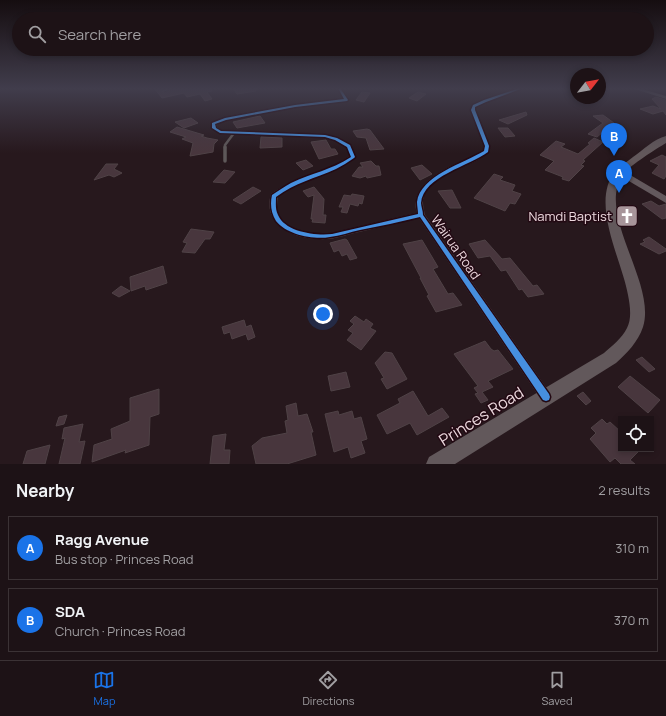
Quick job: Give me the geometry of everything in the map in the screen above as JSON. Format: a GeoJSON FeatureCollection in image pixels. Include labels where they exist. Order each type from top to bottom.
{"type":"FeatureCollection","features":[{"type":"Feature","properties":{"kind":"main road","name":"Princes Road"},"geometry":{"type":"LineString","coordinates":[[436,464],[610,358],[624,346],[637,320],[634,282],[611,212],[612,185],[620,172],[666,139]]}},
{"type":"Feature","properties":{"kind":"main road"},"geometry":{"type":"LineString","coordinates":[[620,172],[666,200]]}},
{"type":"Feature","properties":{"kind":"street"},"geometry":{"type":"LineString","coordinates":[[275,110],[225,119],[213,124],[214,128],[220,132],[234,133],[313,134],[336,139],[350,146],[353,157],[341,166],[294,182],[274,196],[272,209],[274,216],[279,223],[296,232],[329,236],[421,215]]}},
{"type":"Feature","properties":{"kind":"street","name":"Wairua Road"},"geometry":{"type":"LineString","coordinates":[[473,110],[487,146],[486,152],[434,179],[419,199],[421,215],[546,396]]}},
{"type":"Feature","properties":{"kind":"lane"},"geometry":{"type":"LineString","coordinates":[[226,161],[225,144],[234,133]]}},
{"type":"Feature","properties":{"kind":"building"},"geometry":{"type":"Polygon","coordinates":[[[642,110],[666,110],[666,115],[663,111],[653,114],[642,110]]]}},
{"type":"Feature","properties":{"kind":"building"},"geometry":{"type":"Polygon","coordinates":[[[526,112],[527,115],[508,124],[499,120],[526,112]]]}},
{"type":"Feature","properties":{"kind":"building"},"geometry":{"type":"Polygon","coordinates":[[[603,115],[614,123],[597,137],[588,134],[603,123],[593,116],[603,115]]]}},
{"type":"Feature","properties":{"kind":"building"},"geometry":{"type":"Polygon","coordinates":[[[260,116],[265,123],[237,128],[233,122],[260,116]]]}},
{"type":"Feature","properties":{"kind":"building"},"geometry":{"type":"Polygon","coordinates":[[[191,118],[198,123],[184,128],[175,122],[191,118]]]}},
{"type":"Feature","properties":{"kind":"building"},"geometry":{"type":"Polygon","coordinates":[[[177,127],[204,135],[201,136],[207,138],[218,140],[214,144],[213,152],[190,156],[193,143],[182,139],[186,137],[170,132],[177,127]]]}},
{"type":"Feature","properties":{"kind":"building"},"geometry":{"type":"Polygon","coordinates":[[[498,128],[508,128],[515,136],[505,137],[498,128]]]}},
{"type":"Feature","properties":{"kind":"building"},"geometry":{"type":"Polygon","coordinates":[[[370,130],[384,149],[370,150],[366,138],[357,137],[353,131],[370,130]]]}},
{"type":"Feature","properties":{"kind":"building"},"geometry":{"type":"Polygon","coordinates":[[[261,137],[282,138],[282,147],[260,148],[261,137]]]}},
{"type":"Feature","properties":{"kind":"building"},"geometry":{"type":"Polygon","coordinates":[[[594,138],[603,142],[583,160],[585,161],[581,165],[584,166],[569,181],[545,170],[554,161],[540,155],[556,141],[565,144],[561,147],[578,154],[590,144],[588,143],[594,138]]]}},
{"type":"Feature","properties":{"kind":"building"},"geometry":{"type":"Polygon","coordinates":[[[326,140],[331,149],[335,149],[338,154],[319,159],[311,142],[326,140]]]}},
{"type":"Feature","properties":{"kind":"building"},"geometry":{"type":"Polygon","coordinates":[[[662,155],[666,157],[666,176],[664,179],[652,173],[659,165],[650,161],[662,155]]]}},
{"type":"Feature","properties":{"kind":"building"},"geometry":{"type":"Polygon","coordinates":[[[306,160],[313,166],[303,170],[296,163],[306,160]]]}},
{"type":"Feature","properties":{"kind":"building"},"geometry":{"type":"Polygon","coordinates":[[[371,161],[376,166],[379,166],[381,175],[367,178],[366,176],[360,178],[352,176],[359,167],[363,167],[360,163],[371,161]]]}},
{"type":"Feature","properties":{"kind":"building"},"geometry":{"type":"Polygon","coordinates":[[[106,164],[118,164],[114,169],[122,173],[114,177],[109,175],[94,180],[106,164]]]}},
{"type":"Feature","properties":{"kind":"building"},"geometry":{"type":"Polygon","coordinates":[[[422,165],[432,174],[420,180],[411,168],[422,165]]]}},
{"type":"Feature","properties":{"kind":"building"},"geometry":{"type":"Polygon","coordinates":[[[224,170],[235,172],[225,183],[213,182],[224,170]]]}},
{"type":"Feature","properties":{"kind":"building"},"geometry":{"type":"Polygon","coordinates":[[[494,174],[503,177],[500,180],[515,185],[512,191],[521,194],[515,204],[510,203],[505,211],[474,198],[494,174]]]}},
{"type":"Feature","properties":{"kind":"building"},"geometry":{"type":"Polygon","coordinates":[[[253,187],[261,191],[241,204],[233,200],[253,187]]]}},
{"type":"Feature","properties":{"kind":"building"},"geometry":{"type":"Polygon","coordinates":[[[314,187],[324,199],[323,215],[326,215],[325,223],[312,222],[313,219],[311,219],[314,195],[308,197],[303,191],[314,187]]]}},
{"type":"Feature","properties":{"kind":"building"},"geometry":{"type":"Polygon","coordinates":[[[452,190],[461,208],[450,208],[438,191],[452,190]]]}},
{"type":"Feature","properties":{"kind":"building"},"geometry":{"type":"Polygon","coordinates":[[[352,194],[364,196],[362,204],[359,203],[358,206],[350,204],[347,213],[341,212],[343,207],[339,207],[344,195],[351,196],[352,194]]]}},
{"type":"Feature","properties":{"kind":"building"},"geometry":{"type":"Polygon","coordinates":[[[651,201],[659,206],[666,204],[666,218],[662,219],[642,204],[651,201]]]}},
{"type":"Feature","properties":{"kind":"building"},"geometry":{"type":"Polygon","coordinates":[[[191,229],[214,232],[210,239],[205,239],[195,253],[182,252],[187,243],[183,242],[191,229]]]}},
{"type":"Feature","properties":{"kind":"building"},"geometry":{"type":"Polygon","coordinates":[[[649,237],[666,249],[666,251],[659,254],[640,244],[645,242],[643,240],[649,237]]]}},
{"type":"Feature","properties":{"kind":"building"},"geometry":{"type":"Polygon","coordinates":[[[345,239],[357,258],[350,260],[347,254],[342,256],[339,250],[334,252],[330,243],[345,239]]]}},
{"type":"Feature","properties":{"kind":"building"},"geometry":{"type":"Polygon","coordinates":[[[422,240],[438,267],[433,269],[448,294],[453,293],[462,305],[436,312],[427,296],[429,295],[421,278],[403,244],[422,240]]]}},
{"type":"Feature","properties":{"kind":"building"},"geometry":{"type":"Polygon","coordinates":[[[485,240],[502,259],[510,258],[533,286],[537,285],[544,294],[528,297],[522,289],[519,290],[506,270],[501,271],[490,256],[478,258],[469,244],[485,240]]]}},
{"type":"Feature","properties":{"kind":"building"},"geometry":{"type":"Polygon","coordinates":[[[163,266],[167,283],[146,290],[145,286],[131,291],[130,277],[163,266]]]}},
{"type":"Feature","properties":{"kind":"building"},"geometry":{"type":"Polygon","coordinates":[[[121,286],[130,291],[119,297],[112,293],[121,286]]]}},
{"type":"Feature","properties":{"kind":"building"},"geometry":{"type":"Polygon","coordinates":[[[355,316],[364,322],[366,319],[373,324],[370,328],[376,331],[361,350],[347,340],[353,333],[348,330],[354,324],[350,321],[355,316]]]}},
{"type":"Feature","properties":{"kind":"building"},"geometry":{"type":"Polygon","coordinates":[[[244,320],[246,327],[251,325],[255,337],[248,340],[246,334],[232,339],[230,332],[224,334],[222,327],[244,320]]]}},
{"type":"Feature","properties":{"kind":"building"},"geometry":{"type":"Polygon","coordinates":[[[485,341],[491,349],[494,351],[498,350],[513,369],[488,381],[493,387],[482,392],[488,400],[481,403],[475,394],[478,393],[474,388],[478,386],[454,354],[485,341]]]}},
{"type":"Feature","properties":{"kind":"building"},"geometry":{"type":"Polygon","coordinates":[[[385,352],[392,353],[407,379],[387,389],[381,379],[384,378],[375,363],[385,352]]]}},
{"type":"Feature","properties":{"kind":"building"},"geometry":{"type":"Polygon","coordinates":[[[642,357],[655,369],[649,372],[636,360],[642,357]]]}},
{"type":"Feature","properties":{"kind":"building"},"geometry":{"type":"Polygon","coordinates":[[[346,372],[350,387],[331,391],[328,376],[346,372]]]}},
{"type":"Feature","properties":{"kind":"building"},"geometry":{"type":"Polygon","coordinates":[[[630,376],[660,400],[648,413],[618,387],[630,376]]]}},
{"type":"Feature","properties":{"kind":"building"},"geometry":{"type":"Polygon","coordinates":[[[159,389],[159,414],[150,417],[149,445],[125,453],[126,450],[92,462],[94,445],[112,439],[111,429],[130,421],[130,398],[159,389]]]}},
{"type":"Feature","properties":{"kind":"building"},"geometry":{"type":"Polygon","coordinates":[[[413,391],[428,416],[442,408],[449,417],[417,435],[410,423],[387,434],[377,415],[400,403],[398,399],[413,391]]]}},
{"type":"Feature","properties":{"kind":"building"},"geometry":{"type":"Polygon","coordinates":[[[583,392],[591,401],[586,405],[577,396],[583,392]]]}},
{"type":"Feature","properties":{"kind":"building"},"geometry":{"type":"Polygon","coordinates":[[[296,403],[298,416],[307,414],[313,432],[311,432],[316,455],[287,464],[256,464],[252,446],[262,438],[287,433],[285,421],[288,420],[286,406],[296,403]]]}},
{"type":"Feature","properties":{"kind":"building"},"geometry":{"type":"Polygon","coordinates":[[[338,411],[339,415],[352,411],[354,419],[361,417],[367,439],[361,441],[365,453],[351,458],[348,447],[334,452],[325,414],[338,411]]]}},
{"type":"Feature","properties":{"kind":"building"},"geometry":{"type":"Polygon","coordinates":[[[67,415],[64,424],[56,426],[59,417],[67,415]]]}},
{"type":"Feature","properties":{"kind":"building"},"geometry":{"type":"Polygon","coordinates":[[[602,419],[607,424],[610,422],[618,429],[618,452],[638,452],[630,460],[635,464],[621,464],[615,458],[610,462],[590,439],[596,433],[591,428],[602,419]]]}},
{"type":"Feature","properties":{"kind":"building"},"geometry":{"type":"Polygon","coordinates":[[[83,424],[79,442],[85,441],[80,464],[59,464],[65,438],[62,439],[64,428],[83,424]]]}},
{"type":"Feature","properties":{"kind":"building"},"geometry":{"type":"Polygon","coordinates":[[[226,434],[224,450],[230,450],[229,464],[210,464],[213,436],[226,434]]]}},
{"type":"Feature","properties":{"kind":"building"},"geometry":{"type":"Polygon","coordinates":[[[50,445],[45,464],[23,464],[27,451],[50,445]]]}},
{"type":"Feature","properties":{"kind":"cycle path"},"geometry":{"type":"LineString","coordinates":[[275,110],[225,119],[213,124],[214,128],[220,132],[325,136],[336,139],[349,146],[353,157],[334,168],[293,184],[274,196],[273,207],[275,216],[288,229],[307,235],[328,236],[421,215]]}},
{"type":"Feature","properties":{"kind":"cycle path"},"geometry":{"type":"LineString","coordinates":[[473,110],[487,146],[486,152],[452,169],[430,183],[422,192],[419,202],[421,215],[546,397]]}},
{"type":"Feature","properties":{"kind":"place","name":"SDA"},"geometry":{"type":"Point","coordinates":[614,156]}},
{"type":"Feature","properties":{"kind":"place","name":"Ragg Avenue"},"geometry":{"type":"Point","coordinates":[619,193]}},
{"type":"Feature","properties":{"kind":"place","name":"Namdi Baptist"},"geometry":{"type":"Point","coordinates":[627,216]}}]}
